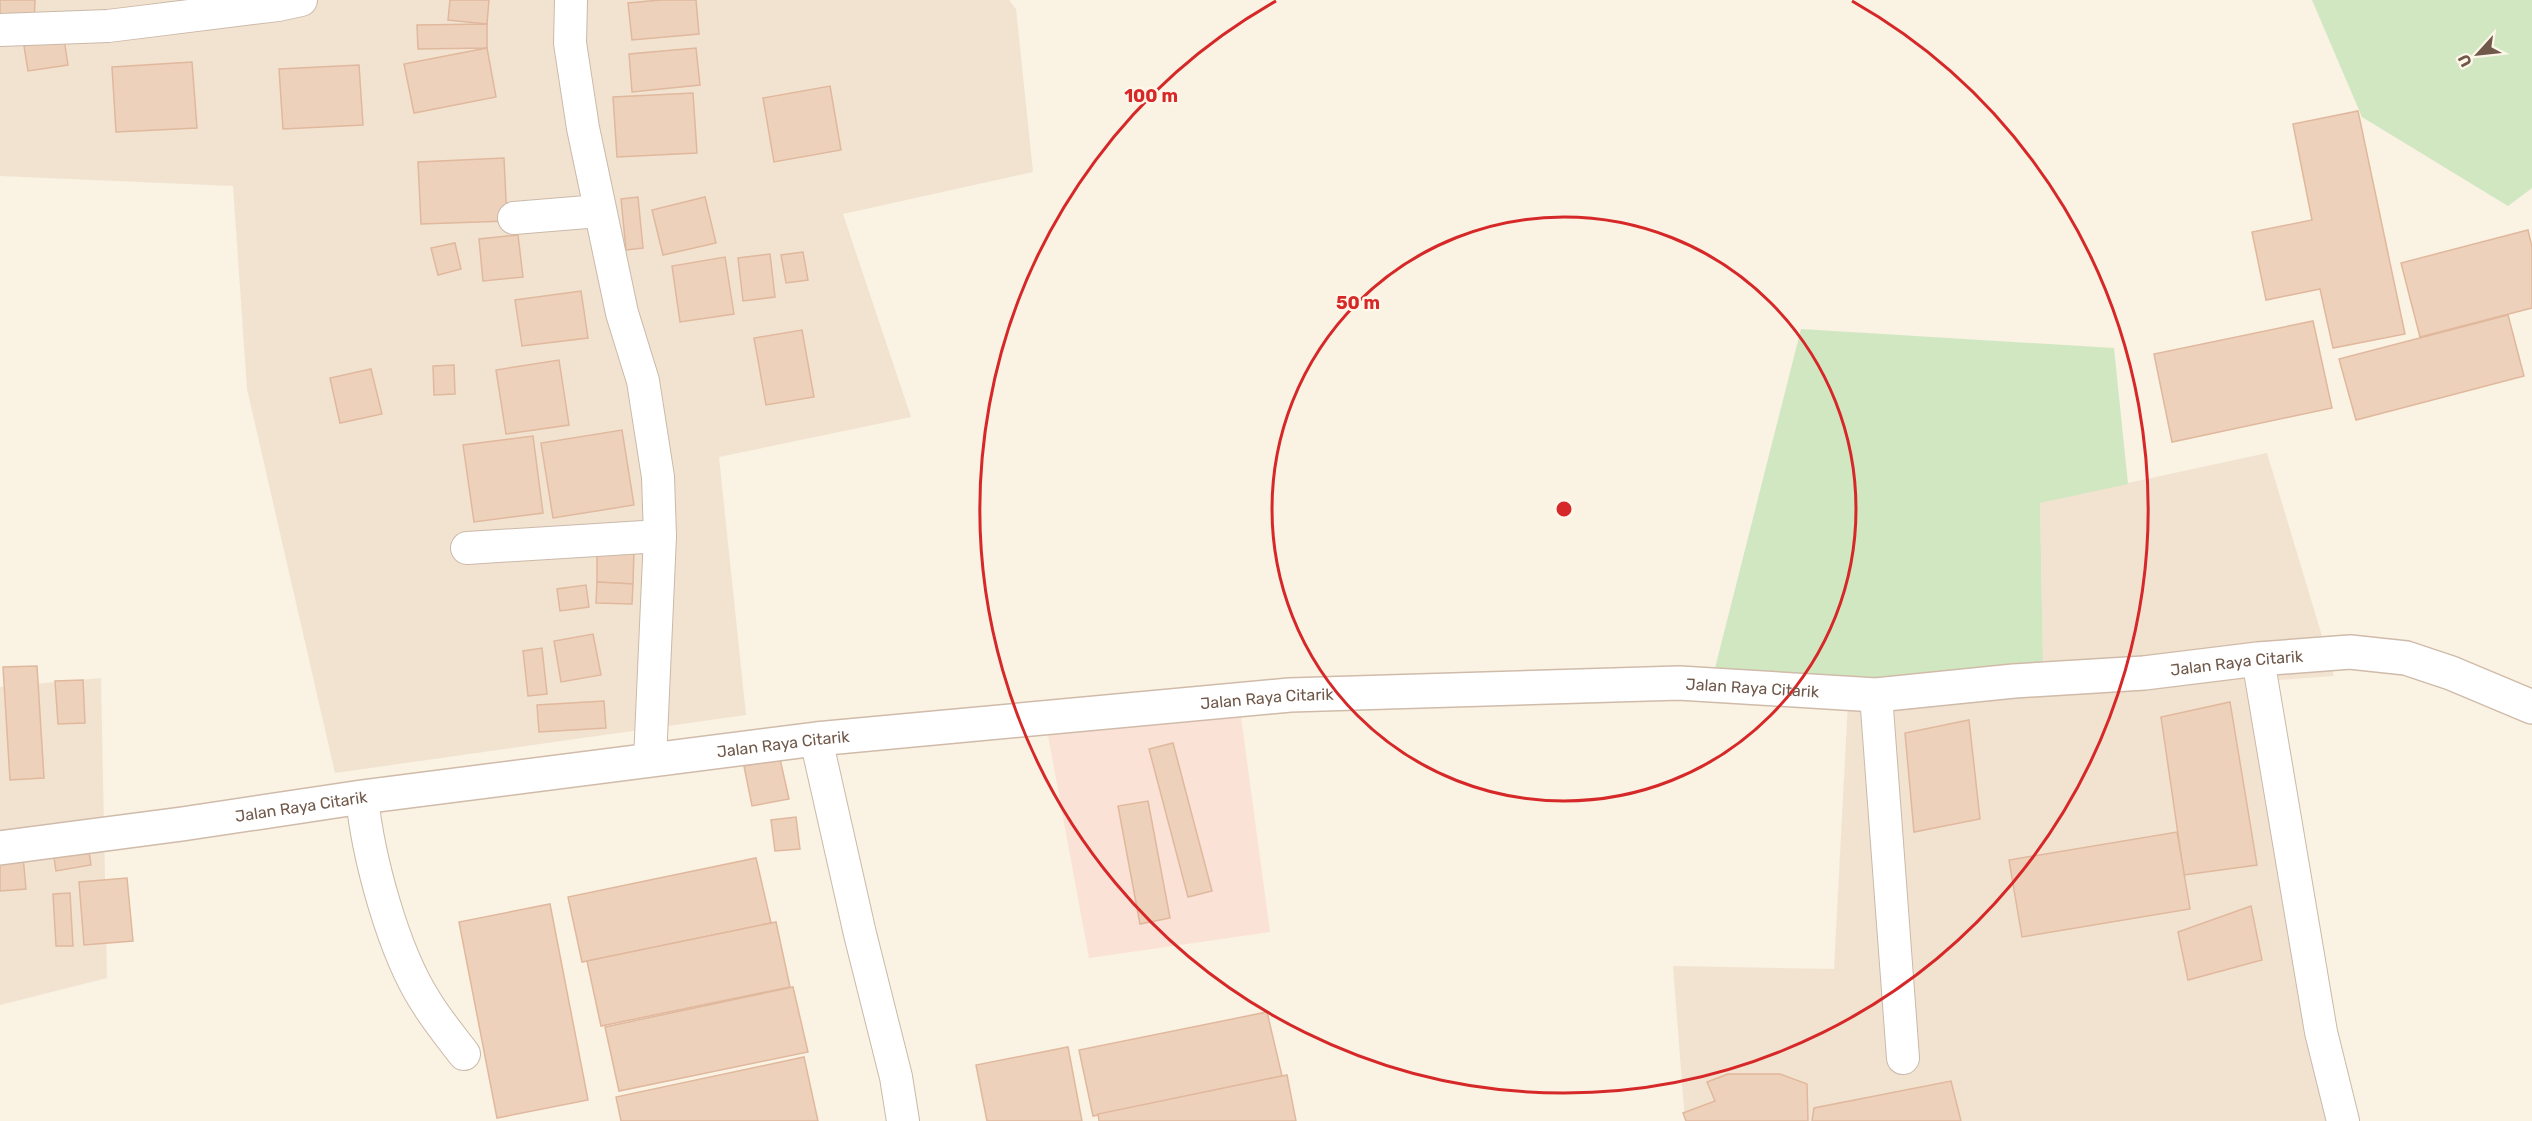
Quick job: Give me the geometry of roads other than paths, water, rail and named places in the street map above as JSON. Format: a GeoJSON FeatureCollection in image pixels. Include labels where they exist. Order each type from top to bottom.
{"type":"FeatureCollection","features":[{"type":"Feature","properties":{"kind":"street"},"geometry":{"type":"LineString","coordinates":[[0,30],[108,26],[278,5],[301,0]]}},
{"type":"Feature","properties":{"kind":"street"},"geometry":{"type":"LineString","coordinates":[[571,0],[570,43],[599,211],[622,313],[643,381],[658,477],[660,536],[650,760]]}},
{"type":"Feature","properties":{"kind":"street"},"geometry":{"type":"LineString","coordinates":[[514,218],[599,211]]}},
{"type":"Feature","properties":{"kind":"street"},"geometry":{"type":"LineString","coordinates":[[467,548],[660,536]]}},
{"type":"Feature","properties":{"kind":"street","name":"Jalan Raya Citarik"},"geometry":{"type":"LineString","coordinates":[[0,848],[362,797],[816,740],[1290,695],[1679,683],[1876,695],[2014,681],[2144,673],[2258,659],[2350,652],[2406,658],[2451,673],[2532,707]]}},
{"type":"Feature","properties":{"kind":"street"},"geometry":{"type":"LineString","coordinates":[[2258,659],[2321,1032],[2343,1121]]}},
{"type":"Feature","properties":{"kind":"street"},"geometry":{"type":"LineString","coordinates":[[1876,695],[1903,1058]]}},
{"type":"Feature","properties":{"kind":"street"},"geometry":{"type":"LineString","coordinates":[[816,740],[860,934],[896,1077],[903,1121]]}},
{"type":"Feature","properties":{"kind":"street"},"geometry":{"type":"LineString","coordinates":[[362,797],[366,832],[402,955],[425,1001],[464,1054]]}}]}
